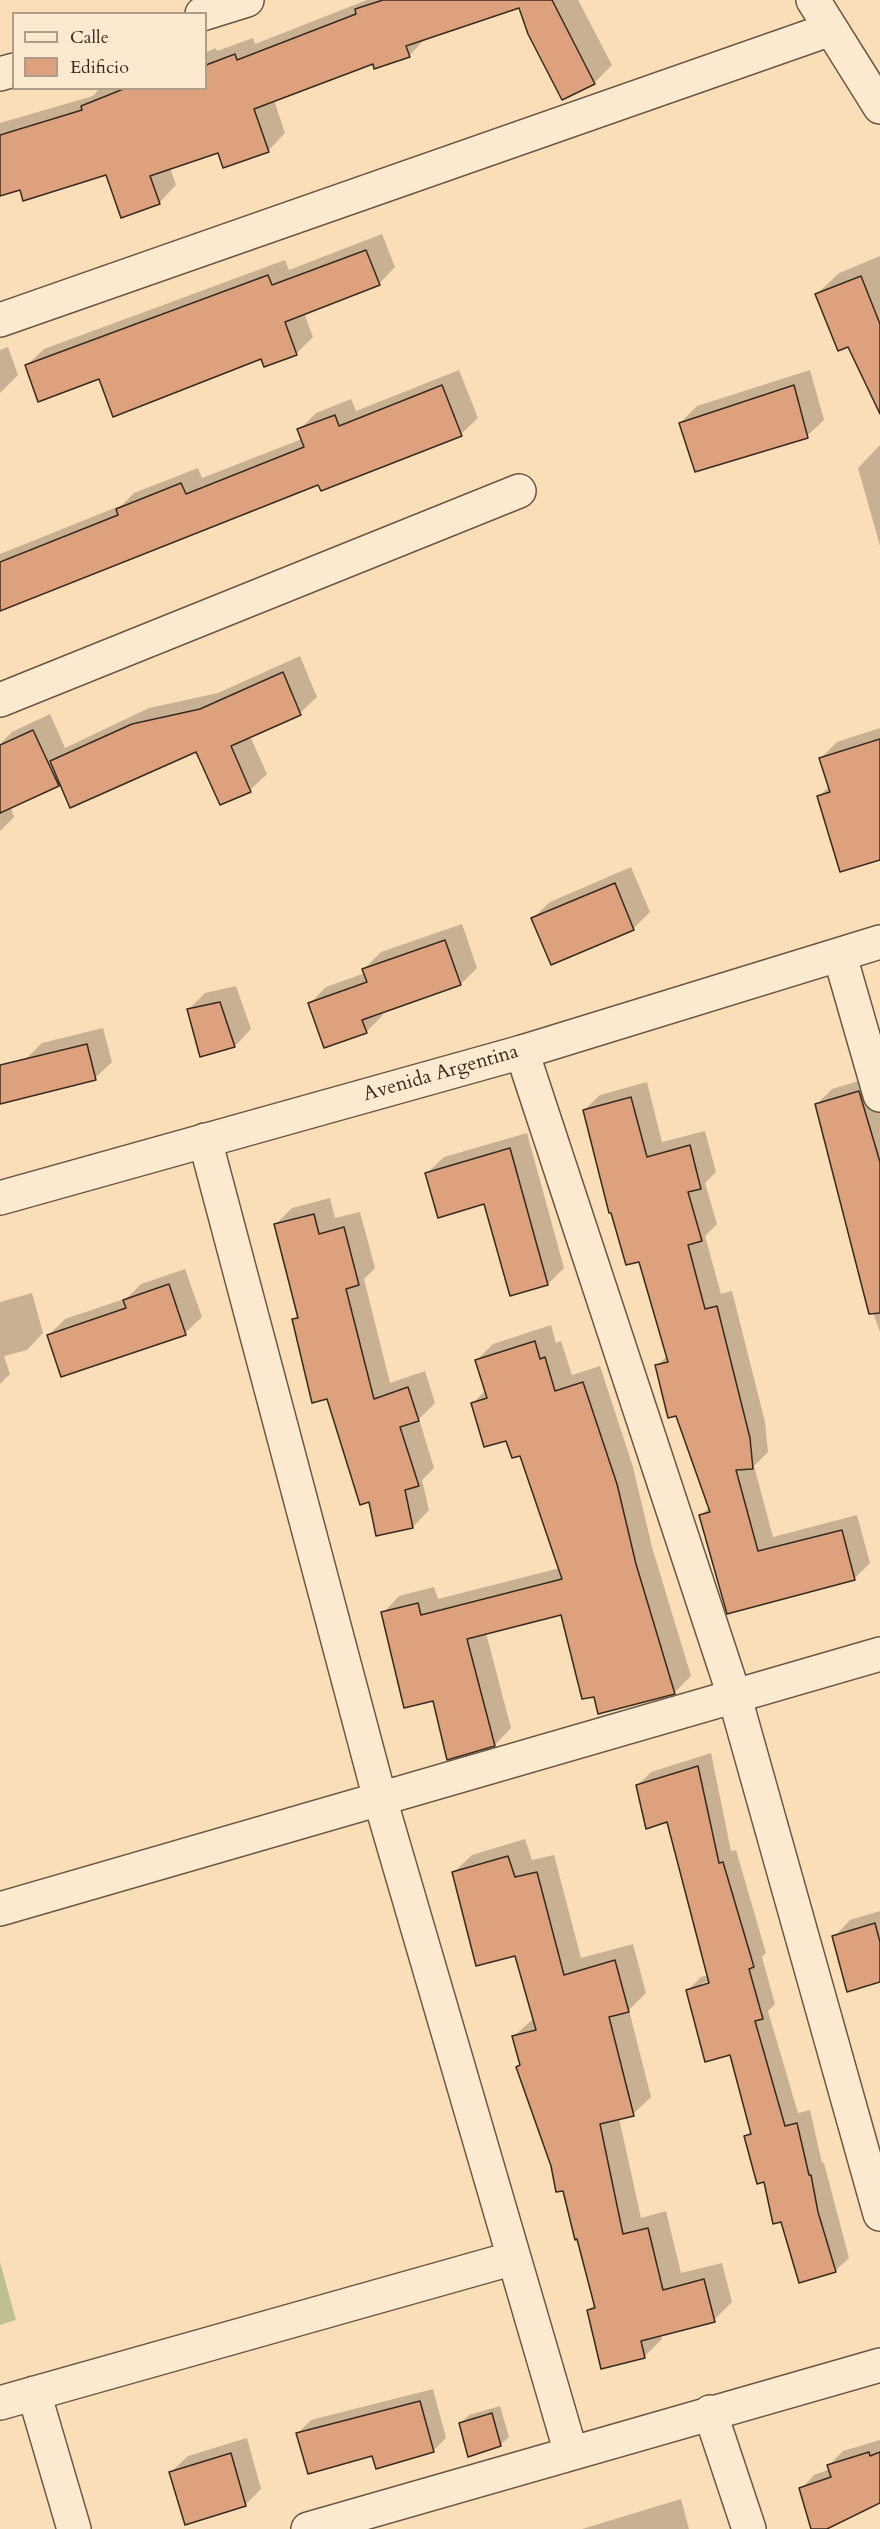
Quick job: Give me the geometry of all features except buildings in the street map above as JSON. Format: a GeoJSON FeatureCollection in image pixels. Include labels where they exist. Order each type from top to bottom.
{"type":"FeatureCollection","features":[{"type":"Feature","properties":{"kind":"street"},"geometry":{"type":"LineString","coordinates":[[207,12],[248,0]]}},
{"type":"Feature","properties":{"kind":"street"},"geometry":{"type":"LineString","coordinates":[[813,0],[880,107]]}},
{"type":"Feature","properties":{"kind":"street"},"geometry":{"type":"LineString","coordinates":[[0,320],[831,29]]}},
{"type":"Feature","properties":{"kind":"street"},"geometry":{"type":"LineString","coordinates":[[0,700],[519,490]]}},
{"type":"Feature","properties":{"kind":"street","name":"Avenida Argentina"},"geometry":{"type":"LineString","coordinates":[[0,1198],[522,1052],[880,942]]}},
{"type":"Feature","properties":{"kind":"street"},"geometry":{"type":"LineString","coordinates":[[840,956],[880,1095]]}},
{"type":"Feature","properties":{"kind":"street"},"geometry":{"type":"LineString","coordinates":[[522,1052],[735,1698],[880,2214]]}},
{"type":"Feature","properties":{"kind":"street"},"geometry":{"type":"LineString","coordinates":[[205,1140],[380,1799],[571,2453]]}},
{"type":"Feature","properties":{"kind":"street"},"geometry":{"type":"LineString","coordinates":[[0,1909],[735,1698],[880,1654]]}},
{"type":"Feature","properties":{"kind":"street"},"geometry":{"type":"LineString","coordinates":[[0,2403],[514,2258]]}},
{"type":"Feature","properties":{"kind":"street"},"geometry":{"type":"LineString","coordinates":[[308,2529],[348,2523],[571,2453],[880,2365]]}},
{"type":"Feature","properties":{"kind":"street"},"geometry":{"type":"LineString","coordinates":[[34,2393],[74,2529]]}},
{"type":"Feature","properties":{"kind":"street"},"geometry":{"type":"LineString","coordinates":[[710,2412],[750,2529]]}},
{"type":"Feature","properties":{"kind":"green space"},"geometry":{"type":"Polygon","coordinates":[[[0,2262],[16,2320],[0,2325],[0,2262]]]}}]}
